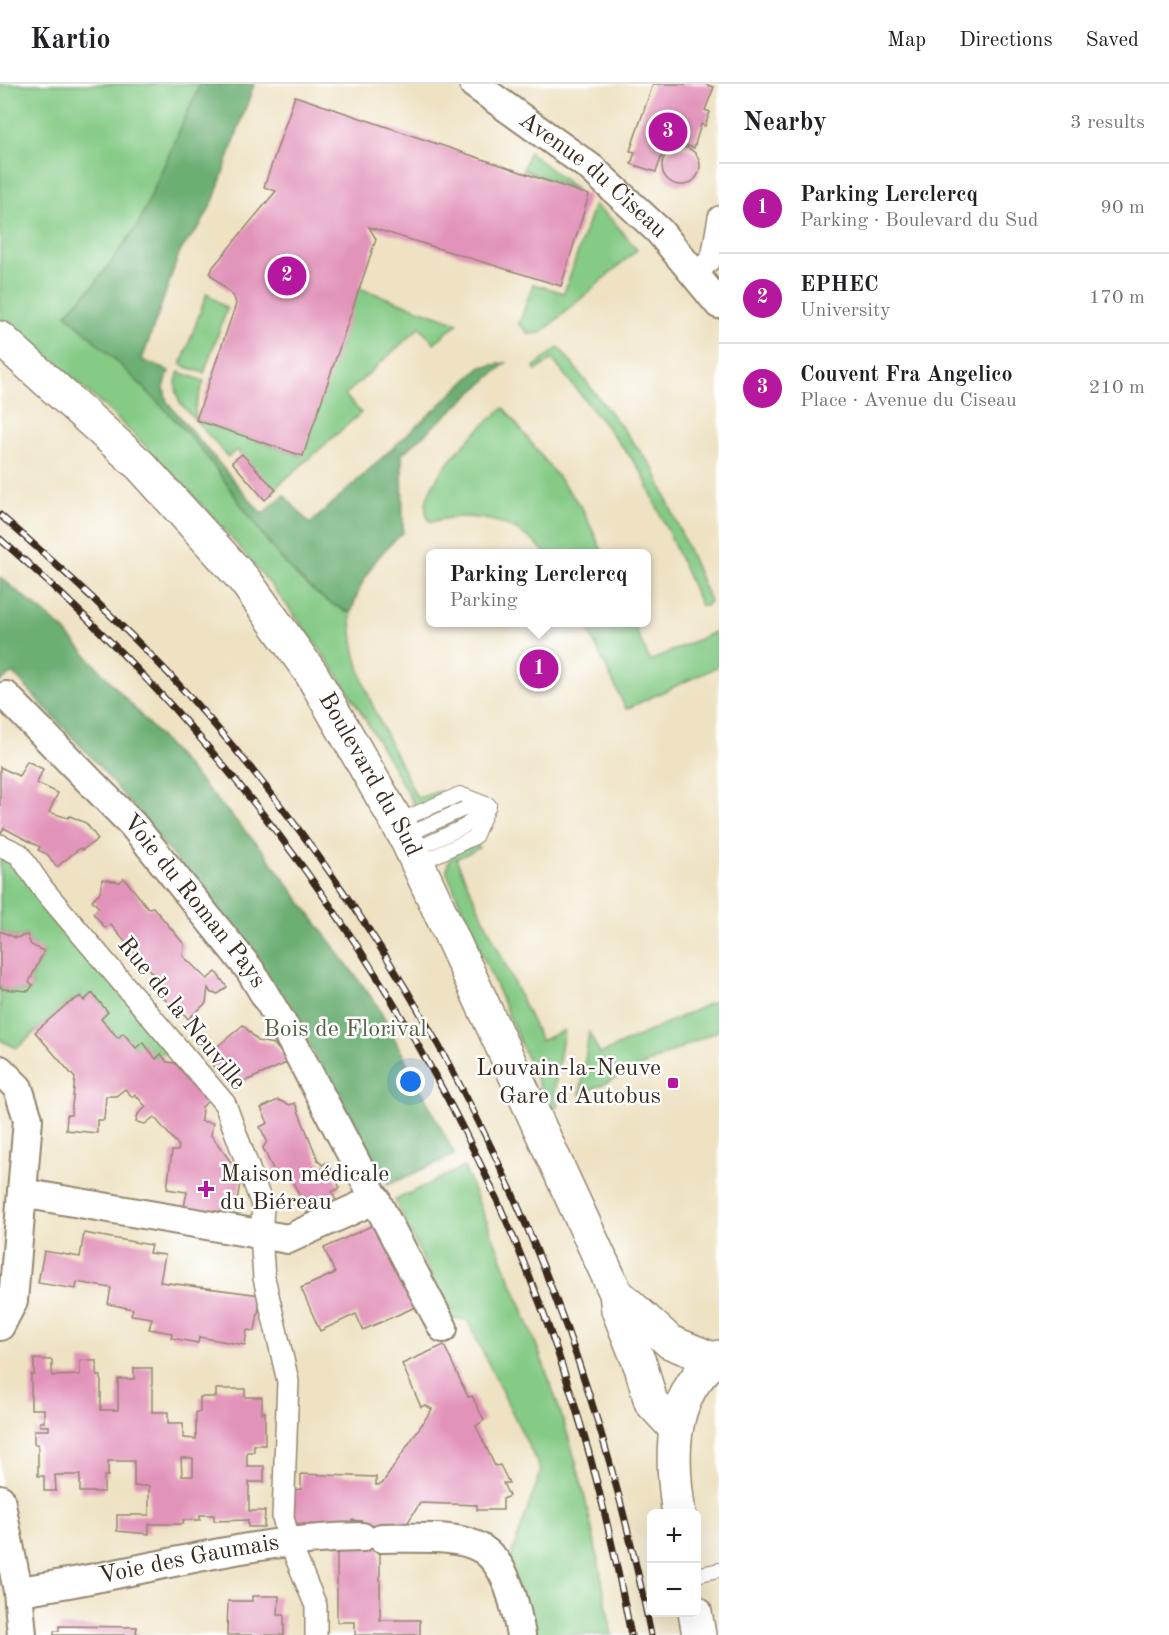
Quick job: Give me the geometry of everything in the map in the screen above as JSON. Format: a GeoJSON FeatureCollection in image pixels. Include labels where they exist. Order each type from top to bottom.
{"type":"FeatureCollection","features":[{"type":"Feature","properties":{"kind":"main road","name":"Boulevard du Sud"},"geometry":{"type":"LineString","coordinates":[[0,338],[141,466],[246,582],[311,674],[408,843],[616,1293],[618,1310],[641,1367],[651,1402],[676,1429]]}},
{"type":"Feature","properties":{"kind":"main road","name":"Boulevard du Sud"},"geometry":{"type":"LineString","coordinates":[[616,1293],[670,1342],[717,1358]]}},
{"type":"Feature","properties":{"kind":"main road"},"geometry":{"type":"LineString","coordinates":[[678,1509],[673,1463],[681,1405],[698,1375],[717,1358]]}},
{"type":"Feature","properties":{"kind":"main road"},"geometry":{"type":"LineString","coordinates":[[696,1617],[699,1635]]}},
{"type":"Feature","properties":{"kind":"street","name":"Avenue du Ciseau"},"geometry":{"type":"LineString","coordinates":[[474,84],[591,168],[659,231],[704,280],[719,304]]}},
{"type":"Feature","properties":{"kind":"street"},"geometry":{"type":"LineString","coordinates":[[704,280],[712,258],[719,217]]}},
{"type":"Feature","properties":{"kind":"street","name":"Voie du Roman Pays"},"geometry":{"type":"LineString","coordinates":[[6,696],[84,772],[133,825],[250,970],[286,1030],[443,1328]]}},
{"type":"Feature","properties":{"kind":"street","name":"Rue de la Neuville"},"geometry":{"type":"LineString","coordinates":[[0,845],[19,854],[44,889],[225,1104],[263,1208],[261,1235],[267,1296],[288,1381],[283,1517],[289,1541],[316,1606],[316,1635]]}},
{"type":"Feature","properties":{"kind":"street"},"geometry":{"type":"LineString","coordinates":[[0,1070],[18,1088],[28,1119],[13,1300],[0,1326]]}},
{"type":"Feature","properties":{"kind":"street"},"geometry":{"type":"LineString","coordinates":[[22,1193],[288,1239],[376,1199]]}},
{"type":"Feature","properties":{"kind":"street"},"geometry":{"type":"LineString","coordinates":[[0,1499],[18,1591],[22,1635]]}},
{"type":"Feature","properties":{"kind":"street","name":"Voie des Gaumais"},"geometry":{"type":"LineString","coordinates":[[18,1591],[126,1574],[289,1541],[372,1537],[452,1537],[479,1546],[499,1563],[516,1607],[521,1635]]}},
{"type":"Feature","properties":{"kind":"lane"},"geometry":{"type":"LineString","coordinates":[[489,805],[476,837],[408,843],[465,808],[489,805]]}},
{"type":"Feature","properties":{"kind":"lane"},"geometry":{"type":"LineString","coordinates":[[701,1574],[719,1570]]}},
{"type":"Feature","properties":{"kind":"green space"},"geometry":{"type":"Polygon","coordinates":[[[0,84],[200,84],[138,225],[95,284],[66,314],[133,377],[196,443],[284,562],[327,601],[351,613],[352,637],[364,684],[416,796],[418,798],[441,791],[443,795],[416,808],[366,720],[333,668],[261,573],[221,526],[136,437],[46,355],[0,318],[0,84]]]}},
{"type":"Feature","properties":{"kind":"green space"},"geometry":{"type":"Polygon","coordinates":[[[200,84],[254,84],[214,199],[202,223],[180,251],[142,360],[169,371],[164,388],[167,402],[262,514],[284,495],[310,524],[481,367],[506,363],[402,454],[403,533],[384,550],[370,568],[359,589],[351,613],[327,601],[284,562],[196,443],[165,409],[66,314],[95,284],[138,225],[200,84]]]}},
{"type":"Feature","properties":{"kind":"green space"},"geometry":{"type":"Polygon","coordinates":[[[529,152],[577,190],[523,170],[529,152]]]}},
{"type":"Feature","properties":{"kind":"green space"},"geometry":{"type":"Polygon","coordinates":[[[594,205],[614,222],[637,250],[541,333],[529,334],[519,324],[533,284],[564,293],[594,205]]]}},
{"type":"Feature","properties":{"kind":"green space"},"geometry":{"type":"Polygon","coordinates":[[[359,288],[458,323],[434,343],[420,327],[345,395],[361,413],[274,489],[237,450],[228,457],[181,404],[176,388],[179,372],[204,381],[195,408],[196,420],[302,456],[359,288]]]}},
{"type":"Feature","properties":{"kind":"green space"},"geometry":{"type":"Polygon","coordinates":[[[207,293],[227,309],[204,373],[181,365],[207,293]]]}},
{"type":"Feature","properties":{"kind":"green space"},"geometry":{"type":"Polygon","coordinates":[[[559,347],[654,469],[710,601],[706,606],[701,606],[642,473],[632,459],[552,359],[536,371],[534,367],[559,347]]]}},
{"type":"Feature","properties":{"kind":"green space"},"geometry":{"type":"Polygon","coordinates":[[[504,408],[582,508],[601,549],[541,549],[521,533],[507,526],[477,518],[462,517],[431,522],[426,510],[429,495],[437,478],[465,443],[504,408]]]}},
{"type":"Feature","properties":{"kind":"green space","name":"Bois de Florival"},"geometry":{"type":"Polygon","coordinates":[[[0,577],[62,628],[264,852],[377,1005],[455,1155],[388,1185],[312,1051],[245,944],[100,767],[13,673],[0,682],[0,577]]]}},
{"type":"Feature","properties":{"kind":"green space"},"geometry":{"type":"Polygon","coordinates":[[[587,627],[635,627],[650,661],[719,630],[719,666],[626,709],[587,627]]]}},
{"type":"Feature","properties":{"kind":"green space"},"geometry":{"type":"Polygon","coordinates":[[[477,844],[479,848],[456,859],[541,1041],[564,1030],[554,1092],[558,1107],[550,1111],[447,873],[447,866],[452,857],[477,844]]]}},
{"type":"Feature","properties":{"kind":"green space"},"geometry":{"type":"Polygon","coordinates":[[[0,856],[28,881],[168,1049],[156,1059],[143,1043],[136,1048],[123,1034],[118,1038],[101,1019],[108,1012],[92,993],[84,1001],[80,996],[65,1005],[17,1048],[0,1040],[0,986],[2,989],[29,991],[33,985],[29,982],[44,952],[31,945],[27,935],[16,938],[0,931],[0,856]]]}},
{"type":"Feature","properties":{"kind":"green space"},"geometry":{"type":"Polygon","coordinates":[[[719,999],[719,1030],[580,1095],[589,1032],[600,1054],[719,999]]]}},
{"type":"Feature","properties":{"kind":"green space"},"geometry":{"type":"Polygon","coordinates":[[[464,1167],[533,1336],[558,1404],[588,1512],[612,1635],[529,1635],[509,1562],[541,1471],[467,1320],[451,1319],[395,1200],[464,1167]]]}},
{"type":"Feature","properties":{"kind":"building"},"geometry":{"type":"Polygon","coordinates":[[[653,84],[704,84],[714,87],[705,110],[710,112],[705,126],[701,124],[694,148],[668,139],[656,172],[631,164],[635,152],[630,151],[653,84]]]}},
{"type":"Feature","properties":{"kind":"building"},"geometry":{"type":"Polygon","coordinates":[[[295,96],[589,195],[561,286],[369,227],[376,239],[303,456],[196,420],[236,304],[234,297],[210,274],[213,267],[276,191],[264,187],[295,96]]]}},
{"type":"Feature","properties":{"kind":"building"},"geometry":{"type":"Polygon","coordinates":[[[681,147],[695,152],[700,166],[695,180],[681,185],[667,180],[662,166],[667,152],[681,147]]]}},
{"type":"Feature","properties":{"kind":"building"},"geometry":{"type":"Polygon","coordinates":[[[242,454],[276,490],[265,500],[232,462],[242,454]]]}},
{"type":"Feature","properties":{"kind":"building"},"geometry":{"type":"Polygon","coordinates":[[[27,761],[43,769],[37,783],[58,793],[49,812],[68,818],[70,816],[86,823],[98,839],[82,850],[80,848],[57,867],[47,854],[38,850],[40,847],[4,828],[0,834],[0,767],[19,776],[27,761]]]}},
{"type":"Feature","properties":{"kind":"building"},"geometry":{"type":"Polygon","coordinates":[[[124,878],[148,908],[153,907],[184,944],[183,956],[207,979],[216,972],[227,987],[218,994],[211,993],[208,988],[206,1003],[188,1019],[174,1001],[169,1004],[155,987],[161,979],[158,976],[156,978],[110,924],[105,928],[93,913],[99,908],[92,900],[100,892],[102,879],[120,882],[124,878]]]}},
{"type":"Feature","properties":{"kind":"building"},"geometry":{"type":"Polygon","coordinates":[[[0,931],[16,938],[27,935],[31,945],[44,951],[29,982],[33,985],[29,991],[2,989],[0,986],[0,931]]]}},
{"type":"Feature","properties":{"kind":"building"},"geometry":{"type":"Polygon","coordinates":[[[92,993],[108,1012],[101,1019],[118,1038],[123,1033],[136,1048],[143,1042],[156,1059],[161,1054],[167,1062],[175,1063],[208,1101],[202,1107],[201,1121],[213,1123],[211,1135],[236,1169],[242,1172],[235,1212],[232,1211],[232,1214],[184,1207],[187,1192],[167,1189],[172,1151],[178,1151],[179,1146],[154,1117],[145,1124],[136,1122],[138,1114],[146,1107],[135,1094],[132,1097],[125,1089],[116,1096],[106,1096],[104,1120],[97,1120],[97,1133],[66,1130],[67,1115],[71,1115],[75,1078],[35,1032],[66,1005],[81,996],[84,1001],[92,993]]]}},
{"type":"Feature","properties":{"kind":"building"},"geometry":{"type":"Polygon","coordinates":[[[243,1025],[258,1041],[274,1044],[289,1062],[234,1086],[212,1065],[219,1060],[212,1051],[243,1025]]]}},
{"type":"Feature","properties":{"kind":"building"},"geometry":{"type":"Polygon","coordinates":[[[278,1100],[290,1105],[295,1103],[318,1160],[322,1165],[328,1162],[340,1188],[332,1192],[338,1205],[310,1218],[289,1174],[278,1180],[263,1148],[267,1141],[260,1127],[268,1123],[261,1108],[278,1100]]]}},
{"type":"Feature","properties":{"kind":"building"},"geometry":{"type":"Polygon","coordinates":[[[382,1221],[420,1305],[363,1330],[356,1314],[320,1331],[301,1288],[335,1273],[324,1248],[382,1221]]]}},
{"type":"Feature","properties":{"kind":"building"},"geometry":{"type":"Polygon","coordinates":[[[84,1233],[151,1245],[149,1253],[165,1255],[160,1282],[261,1295],[255,1331],[247,1330],[245,1345],[199,1337],[198,1343],[171,1338],[172,1333],[149,1329],[152,1318],[131,1315],[133,1309],[108,1304],[111,1288],[77,1282],[76,1289],[38,1283],[44,1251],[80,1257],[84,1233]]]}},
{"type":"Feature","properties":{"kind":"building"},"geometry":{"type":"Polygon","coordinates":[[[444,1345],[468,1397],[472,1396],[484,1420],[476,1426],[495,1466],[500,1465],[509,1483],[503,1483],[509,1496],[503,1499],[503,1510],[477,1510],[477,1505],[420,1503],[405,1527],[380,1548],[380,1620],[420,1620],[420,1635],[355,1635],[355,1622],[337,1622],[337,1548],[362,1526],[362,1521],[352,1520],[352,1527],[291,1523],[292,1490],[301,1489],[301,1474],[376,1477],[376,1485],[382,1484],[432,1409],[425,1405],[421,1407],[402,1364],[444,1345]]]}},
{"type":"Feature","properties":{"kind":"building"},"geometry":{"type":"Polygon","coordinates":[[[34,1359],[52,1360],[52,1376],[80,1375],[80,1360],[97,1361],[97,1376],[101,1376],[101,1410],[118,1410],[118,1379],[134,1379],[134,1368],[152,1368],[152,1412],[168,1412],[168,1423],[183,1423],[183,1438],[196,1439],[196,1412],[200,1412],[200,1397],[216,1397],[216,1389],[245,1389],[245,1397],[262,1397],[262,1413],[265,1412],[265,1445],[254,1445],[254,1452],[247,1452],[247,1466],[264,1466],[264,1482],[249,1482],[249,1511],[265,1511],[264,1527],[248,1527],[248,1520],[214,1521],[214,1515],[200,1515],[200,1520],[183,1520],[183,1524],[149,1524],[149,1534],[117,1531],[117,1515],[149,1515],[149,1486],[134,1486],[134,1461],[108,1461],[108,1476],[104,1476],[104,1492],[80,1492],[80,1475],[55,1475],[56,1491],[44,1491],[44,1476],[38,1476],[38,1444],[34,1444],[34,1430],[49,1430],[49,1426],[40,1426],[40,1422],[44,1422],[44,1409],[31,1409],[31,1375],[34,1375],[34,1359]],[[181,1458],[182,1476],[193,1476],[193,1458],[181,1458]]]}},
{"type":"Feature","properties":{"kind":"building"},"geometry":{"type":"Polygon","coordinates":[[[252,1596],[279,1596],[278,1615],[284,1615],[284,1635],[227,1635],[228,1601],[252,1601],[252,1596]]]}},
{"type":"Feature","properties":{"kind":"building"},"geometry":{"type":"Polygon","coordinates":[[[59,1626],[137,1627],[136,1633],[142,1635],[54,1635],[54,1631],[59,1631],[59,1626]]]}},
{"type":"Feature","properties":{"kind":"railway"},"geometry":{"type":"LineString","coordinates":[[0,515],[44,553],[149,653],[259,779],[341,888],[414,1002],[478,1120],[534,1243],[581,1370],[620,1500],[651,1635]]}},
{"type":"Feature","properties":{"kind":"railway"},"geometry":{"type":"LineString","coordinates":[[0,539],[100,631],[193,730],[279,836],[358,947],[428,1063],[490,1184],[542,1310],[592,1463],[631,1635]]}},
{"type":"Feature","properties":{"kind":"place","name":"Couvent Fra Angelico"},"geometry":{"type":"Point","coordinates":[668,132]}},
{"type":"Feature","properties":{"kind":"place","name":"EPHEC"},"geometry":{"type":"Point","coordinates":[287,276]}},
{"type":"Feature","properties":{"kind":"place","name":"Parking Lerclercq"},"geometry":{"type":"Point","coordinates":[539,669]}},
{"type":"Feature","properties":{"kind":"place","name":"Louvain-la-Neuve Gare d'Autobus"},"geometry":{"type":"Point","coordinates":[673,1083]}},
{"type":"Feature","properties":{"kind":"place","name":"Maison médicale du Biéreau"},"geometry":{"type":"Point","coordinates":[206,1189]}}]}
